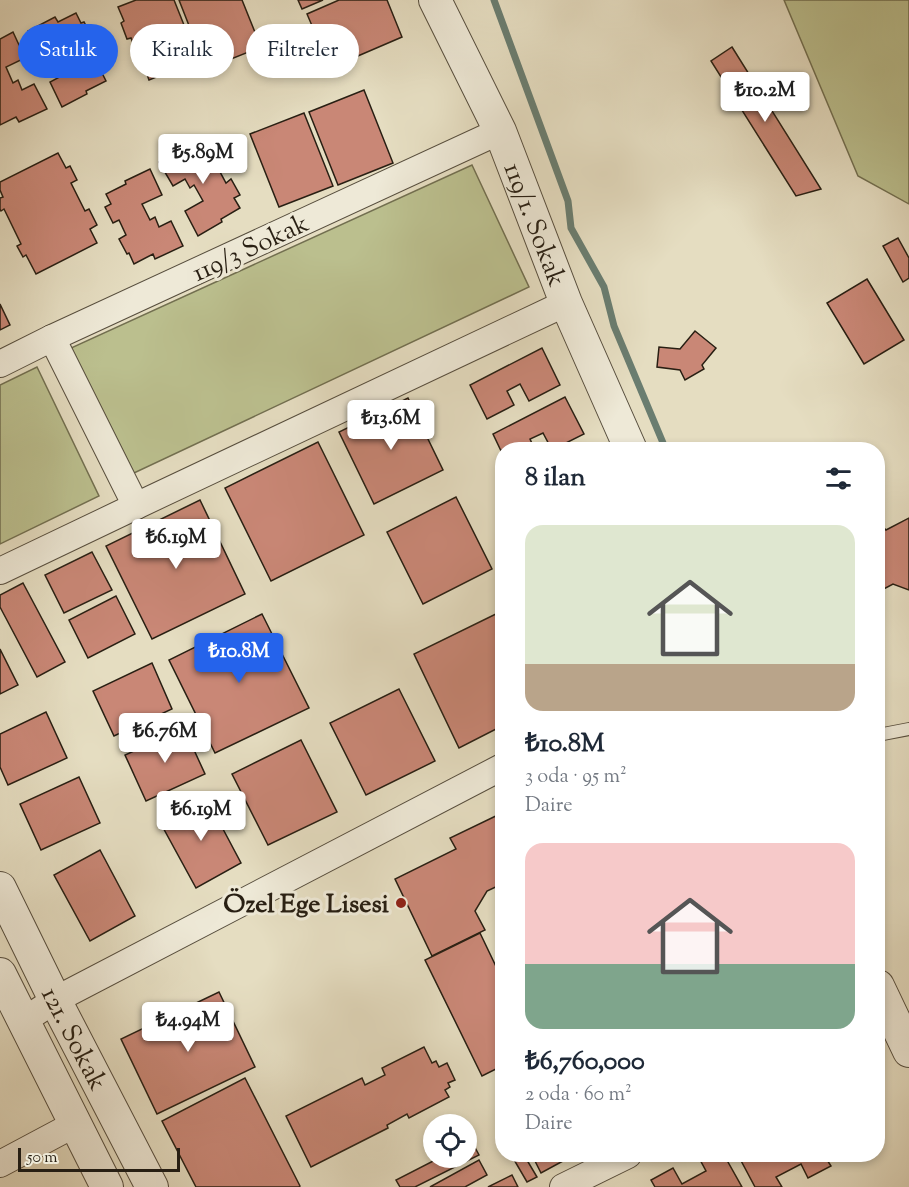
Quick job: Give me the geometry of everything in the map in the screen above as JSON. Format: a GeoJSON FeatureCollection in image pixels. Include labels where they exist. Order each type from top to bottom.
{"type":"FeatureCollection","features":[{"type":"Feature","properties":{"kind":"street","name":"119/1. Sokak"},"geometry":{"type":"LineString","coordinates":[[435,0],[500,131],[566,303],[627,442]]}},
{"type":"Feature","properties":{"kind":"street","name":"119/3 Sokak"},"geometry":{"type":"LineString","coordinates":[[0,364],[500,131]]}},
{"type":"Feature","properties":{"kind":"street"},"geometry":{"type":"LineString","coordinates":[[0,571],[566,303]]}},
{"type":"Feature","properties":{"kind":"street"},"geometry":{"type":"LineString","coordinates":[[52,338],[136,506]]}},
{"type":"Feature","properties":{"kind":"street"},"geometry":{"type":"LineString","coordinates":[[23,1021],[55,1000],[495,771]]}},
{"type":"Feature","properties":{"kind":"street","name":"121. Sokak"},"geometry":{"type":"LineString","coordinates":[[0,888],[152,1187]]}},
{"type":"Feature","properties":{"kind":"street","name":"121. Sokak"},"geometry":{"type":"LineString","coordinates":[[0,974],[107,1187]]}},
{"type":"Feature","properties":{"kind":"street"},"geometry":{"type":"LineString","coordinates":[[886,1027],[909,1051]]}},
{"type":"Feature","properties":{"kind":"street"},"geometry":{"type":"LineString","coordinates":[[0,1164],[75,1124]]}},
{"type":"Feature","properties":{"kind":"street"},"geometry":{"type":"LineString","coordinates":[[563,1187],[614,1162]]}},
{"type":"Feature","properties":{"kind":"lane"},"geometry":{"type":"LineString","coordinates":[[885,734],[909,729]]}},
{"type":"Feature","properties":{"kind":"green space"},"geometry":{"type":"Polygon","coordinates":[[[784,0],[909,0],[909,204],[858,176],[784,0]]]}},
{"type":"Feature","properties":{"kind":"green space"},"geometry":{"type":"Polygon","coordinates":[[[472,165],[529,287],[134,473],[71,348],[472,165]]]}},
{"type":"Feature","properties":{"kind":"green space"},"geometry":{"type":"Polygon","coordinates":[[[37,367],[99,496],[0,544],[0,385],[37,367]]]}},
{"type":"Feature","properties":{"kind":"building"},"geometry":{"type":"Polygon","coordinates":[[[136,0],[174,0],[184,24],[130,24],[130,38],[127,39],[121,23],[124,21],[118,7],[136,0]]]}},
{"type":"Feature","properties":{"kind":"building"},"geometry":{"type":"Polygon","coordinates":[[[179,0],[242,0],[252,24],[246,24],[246,53],[234,58],[234,24],[188,24],[179,0]]]}},
{"type":"Feature","properties":{"kind":"building"},"geometry":{"type":"Polygon","coordinates":[[[298,0],[323,0],[302,9],[298,0]]]}},
{"type":"Feature","properties":{"kind":"building"},"geometry":{"type":"Polygon","coordinates":[[[339,0],[387,0],[402,37],[359,56],[359,24],[311,24],[307,14],[339,0]]]}},
{"type":"Feature","properties":{"kind":"building"},"geometry":{"type":"Polygon","coordinates":[[[76,13],[81,23],[85,24],[42,24],[55,17],[58,22],[76,13]]]}},
{"type":"Feature","properties":{"kind":"building"},"geometry":{"type":"Polygon","coordinates":[[[13,32],[18,43],[18,61],[6,67],[13,83],[18,80],[22,90],[34,84],[47,109],[19,122],[16,117],[0,125],[0,39],[13,32]]]}},
{"type":"Feature","properties":{"kind":"building"},"geometry":{"type":"Polygon","coordinates":[[[732,47],[821,189],[796,196],[711,61],[732,47]]]}},
{"type":"Feature","properties":{"kind":"building"},"geometry":{"type":"Polygon","coordinates":[[[58,78],[104,78],[106,81],[62,107],[50,82],[58,78]]]}},
{"type":"Feature","properties":{"kind":"building"},"geometry":{"type":"Polygon","coordinates":[[[364,90],[393,163],[338,185],[309,112],[364,90]]]}},
{"type":"Feature","properties":{"kind":"building"},"geometry":{"type":"Polygon","coordinates":[[[304,113],[333,186],[279,207],[250,134],[304,113]]]}},
{"type":"Feature","properties":{"kind":"building"},"geometry":{"type":"Polygon","coordinates":[[[207,141],[213,151],[215,149],[224,165],[218,168],[226,183],[231,179],[240,195],[234,198],[240,208],[198,236],[185,211],[203,201],[194,185],[190,188],[185,179],[173,186],[159,162],[186,146],[189,151],[207,141]]]}},
{"type":"Feature","properties":{"kind":"building"},"geometry":{"type":"Polygon","coordinates":[[[58,153],[66,168],[70,166],[77,180],[71,183],[85,211],[89,209],[97,225],[90,229],[97,243],[36,274],[26,255],[23,257],[17,246],[21,244],[4,209],[1,211],[0,209],[0,198],[3,197],[0,182],[58,153]]]}},
{"type":"Feature","properties":{"kind":"building"},"geometry":{"type":"Polygon","coordinates":[[[150,169],[162,195],[142,204],[150,220],[155,217],[159,227],[171,221],[183,246],[155,259],[153,254],[134,264],[119,239],[126,235],[119,220],[113,223],[105,207],[111,204],[106,194],[126,184],[125,181],[150,169]]]}},
{"type":"Feature","properties":{"kind":"building"},"geometry":{"type":"Polygon","coordinates":[[[898,238],[909,258],[909,278],[903,282],[883,246],[898,238]]]}},
{"type":"Feature","properties":{"kind":"building"},"geometry":{"type":"Polygon","coordinates":[[[867,279],[904,340],[864,364],[827,303],[867,279]]]}},
{"type":"Feature","properties":{"kind":"building"},"geometry":{"type":"Polygon","coordinates":[[[0,304],[10,325],[0,330],[0,304]]]}},
{"type":"Feature","properties":{"kind":"building"},"geometry":{"type":"Polygon","coordinates":[[[695,331],[716,348],[702,365],[704,369],[685,380],[680,370],[657,367],[659,347],[680,349],[695,331]]]}},
{"type":"Feature","properties":{"kind":"building"},"geometry":{"type":"Polygon","coordinates":[[[542,348],[560,385],[529,401],[520,384],[507,391],[514,405],[487,419],[470,385],[542,348]]]}},
{"type":"Feature","properties":{"kind":"building"},"geometry":{"type":"Polygon","coordinates":[[[565,397],[584,434],[568,442],[548,442],[543,433],[530,439],[531,442],[497,442],[493,434],[565,397]]]}},
{"type":"Feature","properties":{"kind":"building"},"geometry":{"type":"Polygon","coordinates":[[[408,398],[443,470],[374,504],[339,432],[408,398]]]}},
{"type":"Feature","properties":{"kind":"building"},"geometry":{"type":"Polygon","coordinates":[[[318,442],[364,535],[271,581],[225,488],[318,442]]]}},
{"type":"Feature","properties":{"kind":"building"},"geometry":{"type":"Polygon","coordinates":[[[456,497],[492,569],[423,604],[387,532],[456,497]]]}},
{"type":"Feature","properties":{"kind":"building"},"geometry":{"type":"Polygon","coordinates":[[[200,500],[245,594],[152,639],[106,546],[200,500]]]}},
{"type":"Feature","properties":{"kind":"building"},"geometry":{"type":"Polygon","coordinates":[[[909,518],[909,590],[893,584],[885,588],[886,530],[909,518]]]}},
{"type":"Feature","properties":{"kind":"building"},"geometry":{"type":"Polygon","coordinates":[[[92,552],[112,590],[64,613],[45,575],[92,552]]]}},
{"type":"Feature","properties":{"kind":"building"},"geometry":{"type":"Polygon","coordinates":[[[23,583],[65,662],[37,677],[0,607],[0,595],[23,583]]]}},
{"type":"Feature","properties":{"kind":"building"},"geometry":{"type":"Polygon","coordinates":[[[116,596],[135,634],[88,658],[69,620],[116,596]]]}},
{"type":"Feature","properties":{"kind":"building"},"geometry":{"type":"Polygon","coordinates":[[[262,614],[309,708],[215,753],[169,660],[262,614]]]}},
{"type":"Feature","properties":{"kind":"building"},"geometry":{"type":"Polygon","coordinates":[[[495,614],[495,730],[459,748],[414,654],[495,614]]]}},
{"type":"Feature","properties":{"kind":"building"},"geometry":{"type":"Polygon","coordinates":[[[0,649],[18,685],[0,694],[0,649]]]}},
{"type":"Feature","properties":{"kind":"building"},"geometry":{"type":"Polygon","coordinates":[[[152,663],[172,709],[114,736],[93,691],[152,663]]]}},
{"type":"Feature","properties":{"kind":"building"},"geometry":{"type":"Polygon","coordinates":[[[399,689],[435,761],[366,795],[330,723],[399,689]]]}},
{"type":"Feature","properties":{"kind":"building"},"geometry":{"type":"Polygon","coordinates":[[[46,712],[67,758],[8,785],[0,767],[0,734],[46,712]]]}},
{"type":"Feature","properties":{"kind":"building"},"geometry":{"type":"Polygon","coordinates":[[[184,728],[205,774],[146,801],[125,755],[184,728]]]}},
{"type":"Feature","properties":{"kind":"building"},"geometry":{"type":"Polygon","coordinates":[[[301,740],[337,812],[268,845],[232,774],[301,740]]]}},
{"type":"Feature","properties":{"kind":"building"},"geometry":{"type":"Polygon","coordinates":[[[79,777],[100,823],[41,850],[20,804],[79,777]]]}},
{"type":"Feature","properties":{"kind":"building"},"geometry":{"type":"Polygon","coordinates":[[[206,797],[241,863],[196,888],[160,822],[206,797]]]}},
{"type":"Feature","properties":{"kind":"building"},"geometry":{"type":"Polygon","coordinates":[[[495,816],[495,887],[487,891],[475,911],[485,930],[432,956],[395,879],[456,849],[450,838],[495,816]]]}},
{"type":"Feature","properties":{"kind":"building"},"geometry":{"type":"Polygon","coordinates":[[[100,850],[135,916],[90,941],[54,875],[100,850]]]}},
{"type":"Feature","properties":{"kind":"building"},"geometry":{"type":"Polygon","coordinates":[[[480,933],[495,964],[495,1070],[482,1076],[425,960],[480,933]]]}},
{"type":"Feature","properties":{"kind":"building"},"geometry":{"type":"Polygon","coordinates":[[[219,992],[255,1067],[157,1114],[121,1039],[219,992]]]}},
{"type":"Feature","properties":{"kind":"building"},"geometry":{"type":"Polygon","coordinates":[[[424,1047],[432,1063],[436,1061],[439,1067],[447,1063],[455,1080],[448,1083],[450,1087],[445,1090],[449,1097],[409,1118],[407,1114],[387,1125],[388,1128],[311,1167],[286,1116],[362,1078],[365,1085],[385,1075],[382,1068],[424,1047]]]}},
{"type":"Feature","properties":{"kind":"building"},"geometry":{"type":"Polygon","coordinates":[[[245,1078],[299,1187],[196,1187],[162,1121],[245,1078]]]}},
{"type":"Feature","properties":{"kind":"building"},"geometry":{"type":"Polygon","coordinates":[[[479,1160],[487,1175],[465,1187],[430,1187],[464,1168],[477,1168],[479,1160]]]}},
{"type":"Feature","properties":{"kind":"building"},"geometry":{"type":"Polygon","coordinates":[[[515,1162],[528,1162],[537,1177],[527,1182],[515,1162]]]}},
{"type":"Feature","properties":{"kind":"building"},"geometry":{"type":"Polygon","coordinates":[[[536,1162],[561,1162],[541,1173],[536,1162]]]}},
{"type":"Feature","properties":{"kind":"building"},"geometry":{"type":"Polygon","coordinates":[[[701,1162],[728,1162],[742,1187],[655,1187],[651,1180],[673,1168],[682,1184],[706,1171],[701,1162]]]}},
{"type":"Feature","properties":{"kind":"building"},"geometry":{"type":"Polygon","coordinates":[[[742,1162],[828,1162],[831,1166],[808,1178],[801,1164],[776,1177],[782,1187],[755,1187],[742,1162]]]}},
{"type":"Feature","properties":{"kind":"building"},"geometry":{"type":"Polygon","coordinates":[[[423,1166],[423,1168],[453,1168],[415,1187],[400,1187],[396,1180],[423,1166]]]}},
{"type":"Feature","properties":{"kind":"building"},"geometry":{"type":"Polygon","coordinates":[[[512,1175],[518,1187],[488,1187],[512,1175]]]}},
{"type":"Feature","properties":{"kind":"waterway"},"geometry":{"type":"LineString","coordinates":[[494,0],[568,201],[571,228],[604,287],[614,326],[663,442]]}},
{"type":"Feature","properties":{"kind":"place","name":"Özel Ege Lisesi"},"geometry":{"type":"Point","coordinates":[401,903]}}]}
